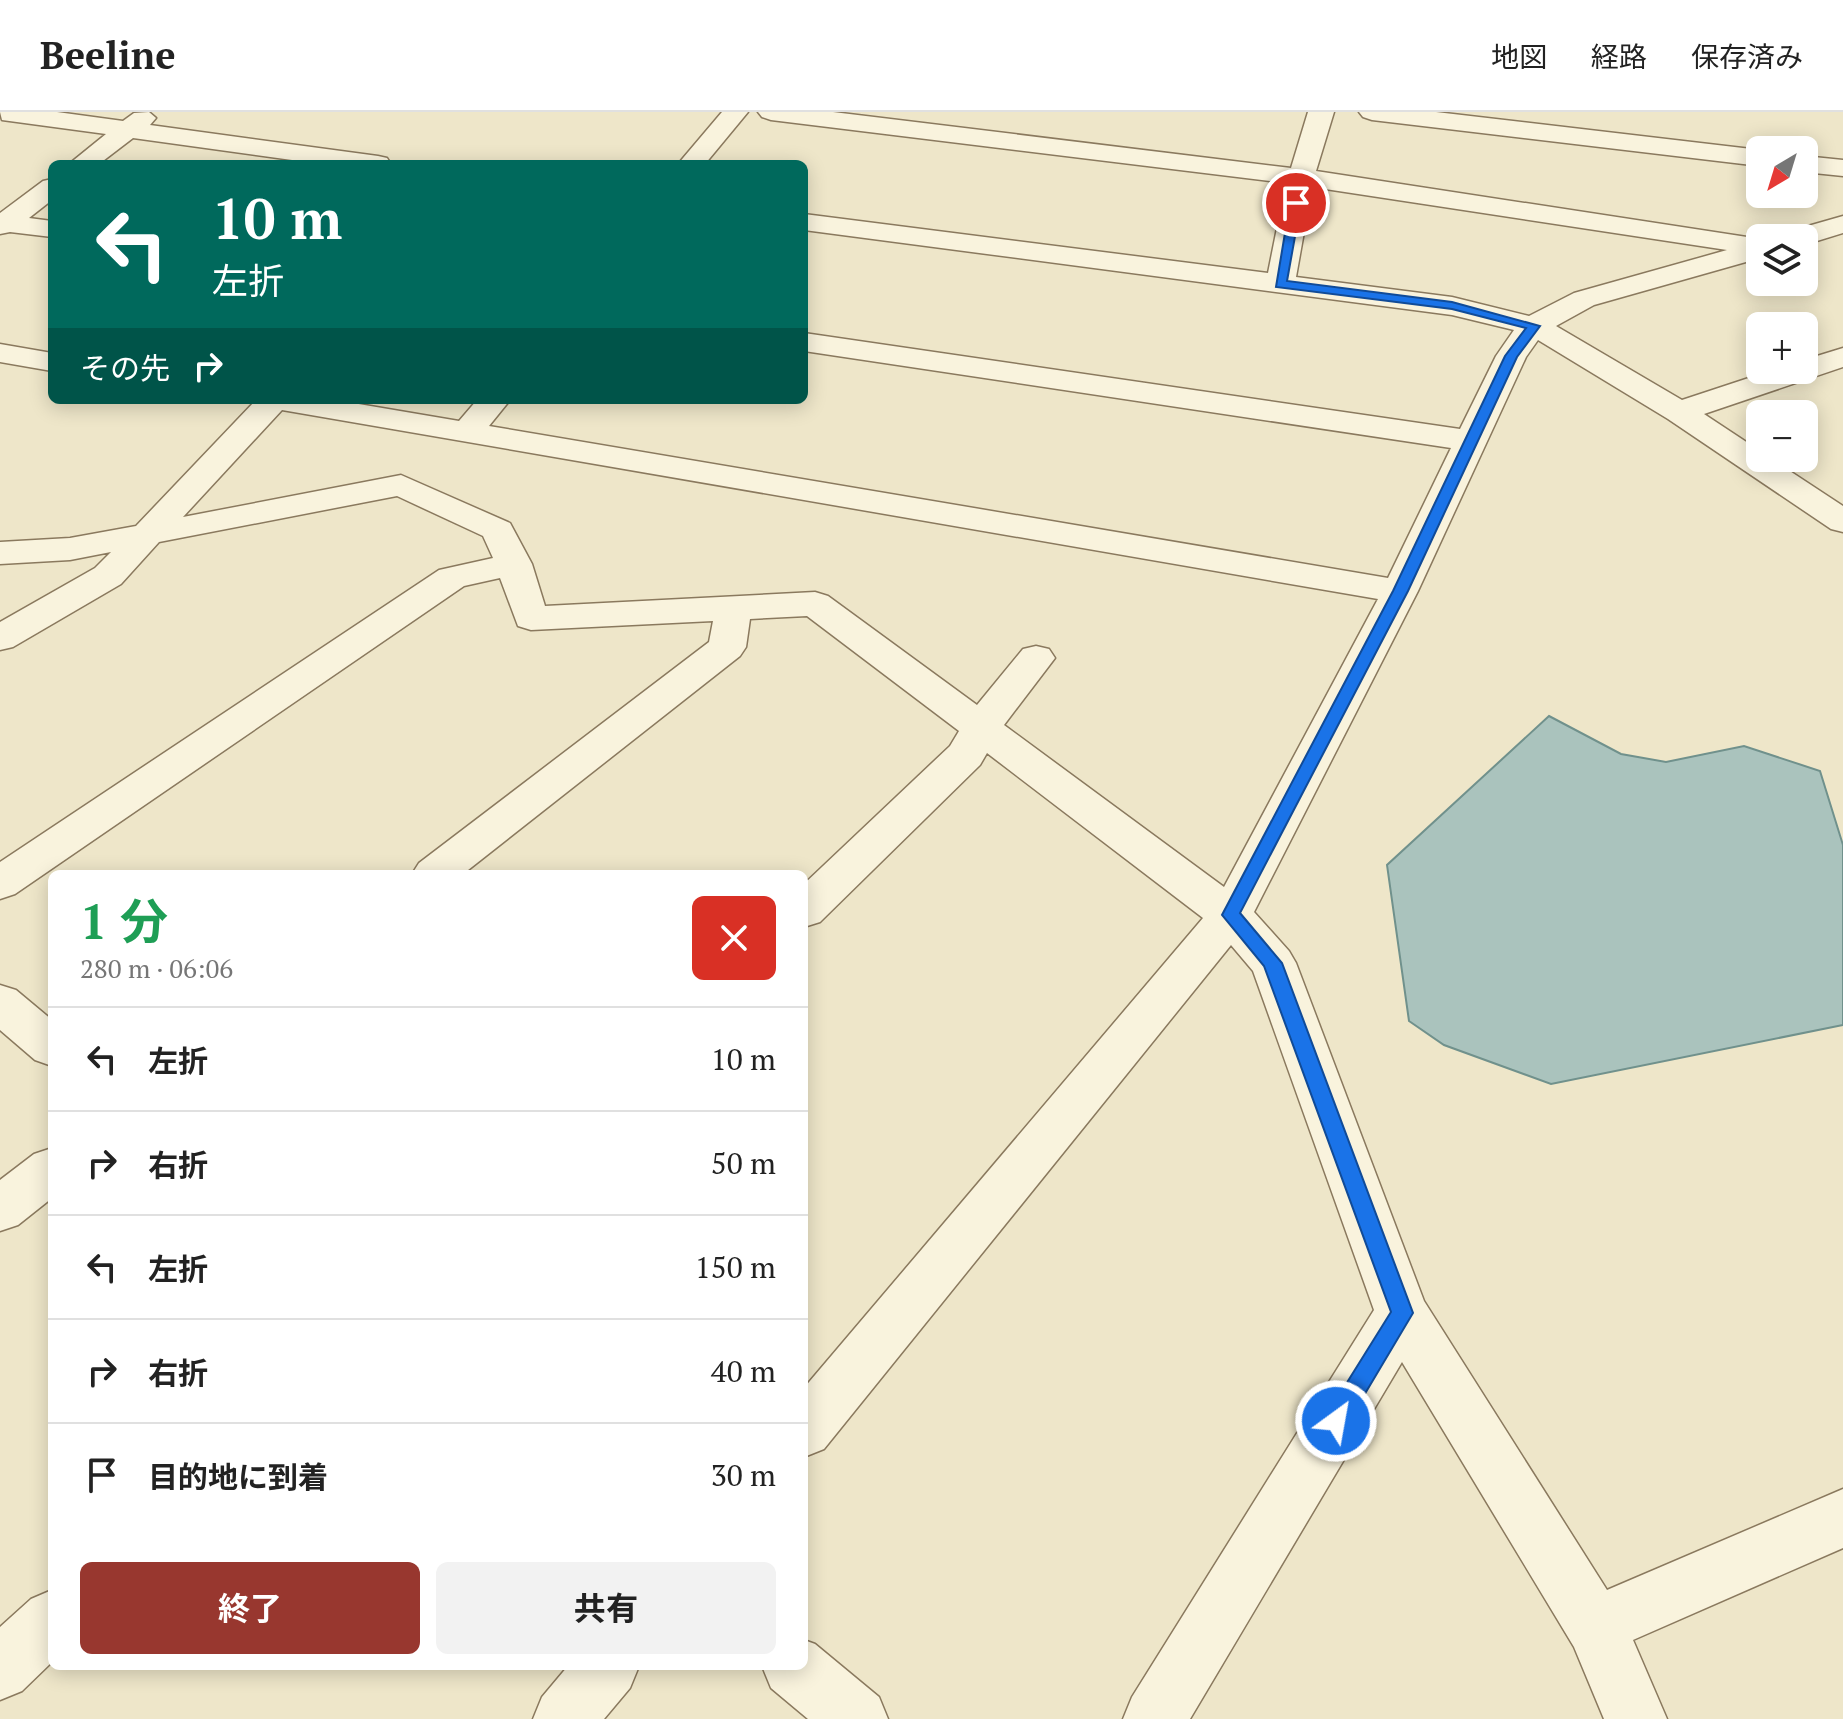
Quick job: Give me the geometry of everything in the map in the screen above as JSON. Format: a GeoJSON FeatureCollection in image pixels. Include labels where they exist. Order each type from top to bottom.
{"type":"FeatureCollection","features":[{"type":"Feature","properties":{"kind":"street"},"geometry":{"type":"LineString","coordinates":[[2,112],[350,160]]}},
{"type":"Feature","properties":{"kind":"street"},"geometry":{"type":"LineString","coordinates":[[87,160],[152,112]]}},
{"type":"Feature","properties":{"kind":"street"},"geometry":{"type":"LineString","coordinates":[[694,160],[735,112]]}},
{"type":"Feature","properties":{"kind":"street"},"geometry":{"type":"LineString","coordinates":[[771,112],[1301,177],[1746,246]]}},
{"type":"Feature","properties":{"kind":"street"},"geometry":{"type":"LineString","coordinates":[[1280,284],[1301,177],[1321,112]]}},
{"type":"Feature","properties":{"kind":"street"},"geometry":{"type":"LineString","coordinates":[[1372,112],[1746,156]]}},
{"type":"Feature","properties":{"kind":"street"},"geometry":{"type":"LineString","coordinates":[[1818,165],[1843,168]]}},
{"type":"Feature","properties":{"kind":"street"},"geometry":{"type":"LineString","coordinates":[[2,223],[48,190]]}},
{"type":"Feature","properties":{"kind":"street"},"geometry":{"type":"LineString","coordinates":[[2,223],[48,229]]}},
{"type":"Feature","properties":{"kind":"street"},"geometry":{"type":"LineString","coordinates":[[808,223],[1452,306],[1533,326],[1679,412],[1843,522]]}},
{"type":"Feature","properties":{"kind":"street"},"geometry":{"type":"LineString","coordinates":[[1818,232],[1843,224]]}},
{"type":"Feature","properties":{"kind":"street"},"geometry":{"type":"LineString","coordinates":[[808,1425],[1231,915],[1400,591],[1511,356],[1533,326],[1584,299],[1746,252]]}},
{"type":"Feature","properties":{"kind":"street"},"geometry":{"type":"LineString","coordinates":[[808,343],[1472,441]]}},
{"type":"Feature","properties":{"kind":"street"},"geometry":{"type":"LineString","coordinates":[[0,353],[48,361]]}},
{"type":"Feature","properties":{"kind":"street"},"geometry":{"type":"LineString","coordinates":[[1679,412],[1843,357]]}},
{"type":"Feature","properties":{"kind":"street"},"geometry":{"type":"LineString","coordinates":[[0,638],[108,576],[272,404]]}},
{"type":"Feature","properties":{"kind":"street"},"geometry":{"type":"LineString","coordinates":[[300,404],[1400,591]]}},
{"type":"Feature","properties":{"kind":"street"},"geometry":{"type":"LineString","coordinates":[[467,432],[491,404]]}},
{"type":"Feature","properties":{"kind":"street"},"geometry":{"type":"LineString","coordinates":[[0,553],[70,549],[401,485],[498,530],[514,564],[531,618],[815,604],[1231,915],[1273,963],[1402,1313],[1595,1626],[1636,1719]]}},
{"type":"Feature","properties":{"kind":"street"},"geometry":{"type":"LineString","coordinates":[[0,883],[452,578],[514,564]]}},
{"type":"Feature","properties":{"kind":"street"},"geometry":{"type":"LineString","coordinates":[[439,870],[727,647],[733,608]]}},
{"type":"Feature","properties":{"kind":"street"},"geometry":{"type":"LineString","coordinates":[[808,906],[966,755],[980,728],[1036,658]]}},
{"type":"Feature","properties":{"kind":"street"},"geometry":{"type":"LineString","coordinates":[[0,1003],[48,1044]]}},
{"type":"Feature","properties":{"kind":"street"},"geometry":{"type":"LineString","coordinates":[[0,1209],[48,1172]]}},
{"type":"Feature","properties":{"kind":"street"},"geometry":{"type":"LineString","coordinates":[[1154,1719],[1402,1313]]}},
{"type":"Feature","properties":{"kind":"street"},"geometry":{"type":"LineString","coordinates":[[1595,1626],[1843,1518]]}},
{"type":"Feature","properties":{"kind":"street"},"geometry":{"type":"LineString","coordinates":[[0,1669],[48,1624]]}},
{"type":"Feature","properties":{"kind":"street"},"geometry":{"type":"LineString","coordinates":[[564,1719],[605,1670]]}},
{"type":"Feature","properties":{"kind":"street"},"geometry":{"type":"LineString","coordinates":[[798,1670],[857,1719]]}},
{"type":"Feature","properties":{"kind":"water"},"geometry":{"type":"Polygon","coordinates":[[[1549,716],[1621,754],[1666,762],[1744,746],[1820,771],[1843,845],[1843,1025],[1551,1084],[1444,1045],[1409,1021],[1387,865],[1549,716]]]}},
{"type":"Feature","properties":{"kind":"route"},"geometry":{"type":"LineString","coordinates":[[1296,203],[1280,284],[1452,306],[1533,326],[1511,356],[1400,591],[1231,915],[1273,963],[1402,1313],[1336,1421]]}}]}
